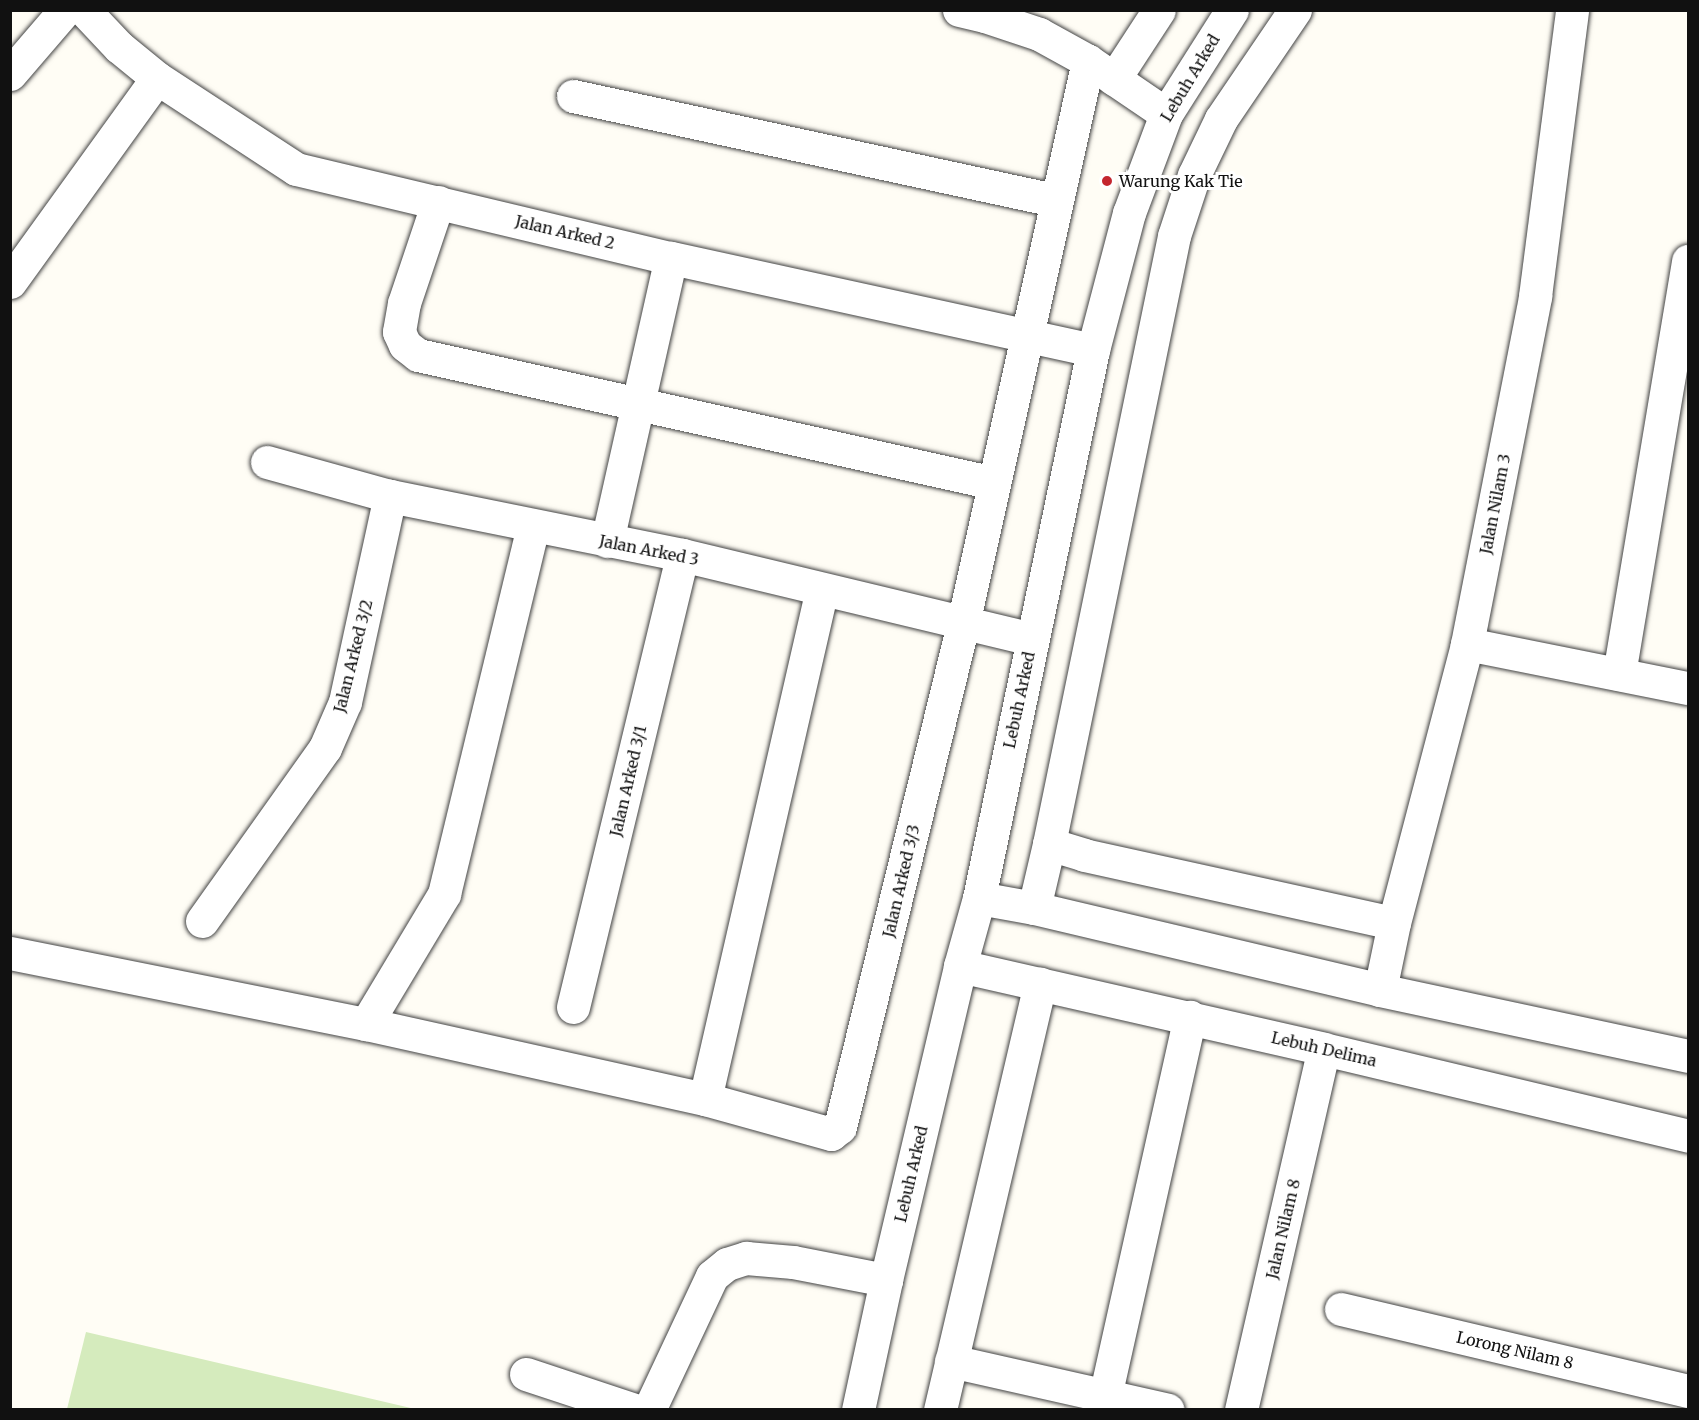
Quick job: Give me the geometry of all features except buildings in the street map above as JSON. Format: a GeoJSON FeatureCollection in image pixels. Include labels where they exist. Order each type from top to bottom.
{"type":"FeatureCollection","features":[{"type":"Feature","properties":{"kind":"street"},"geometry":{"type":"LineString","coordinates":[[10,74],[65,10]]}},
{"type":"Feature","properties":{"kind":"street","name":"Jalan Arked 2"},"geometry":{"type":"LineString","coordinates":[[84,10],[119,47],[157,78],[296,169],[671,258],[1093,350]]}},
{"type":"Feature","properties":{"kind":"street"},"geometry":{"type":"LineString","coordinates":[[1114,79],[1159,10]]}},
{"type":"Feature","properties":{"kind":"street","name":"Lebuh Arked"},"geometry":{"type":"LineString","coordinates":[[858,1410],[886,1280],[960,966],[979,898],[1093,350],[1129,213],[1166,114],[1232,10]]}},
{"type":"Feature","properties":{"kind":"street"},"geometry":{"type":"LineString","coordinates":[[1034,908],[1174,237],[1194,175],[1221,119],[1295,10]]}},
{"type":"Feature","properties":{"kind":"street","name":"Jalan Nilam 3"},"geometry":{"type":"LineString","coordinates":[[1380,990],[1394,923],[1467,644],[1535,296],[1572,10]]}},
{"type":"Feature","properties":{"kind":"street"},"geometry":{"type":"LineString","coordinates":[[978,12],[1039,34],[1088,61],[1166,114]]}},
{"type":"Feature","properties":{"kind":"street","name":"Jalan Arked 3/3"},"geometry":{"type":"LineString","coordinates":[[705,1099],[831,1134],[840,1127],[963,624],[1088,61]]}},
{"type":"Feature","properties":{"kind":"street"},"geometry":{"type":"LineString","coordinates":[[10,282],[157,78]]}},
{"type":"Feature","properties":{"kind":"street"},"geometry":{"type":"LineString","coordinates":[[573,96],[1057,201]]}},
{"type":"Feature","properties":{"kind":"street"},"geometry":{"type":"LineString","coordinates":[[438,202],[404,303],[399,332],[405,345],[418,355],[994,483]]}},
{"type":"Feature","properties":{"kind":"street"},"geometry":{"type":"LineString","coordinates":[[607,541],[671,258]]}},
{"type":"Feature","properties":{"kind":"street"},"geometry":{"type":"LineString","coordinates":[[1619,674],[1689,261]]}},
{"type":"Feature","properties":{"kind":"street","name":"Jalan Arked 3"},"geometry":{"type":"LineString","coordinates":[[267,462],[390,496],[533,527],[682,555],[1032,639]]}},
{"type":"Feature","properties":{"kind":"street","name":"Jalan Arked 3/2"},"geometry":{"type":"LineString","coordinates":[[202,921],[325,748],[341,711],[390,496]]}},
{"type":"Feature","properties":{"kind":"street"},"geometry":{"type":"LineString","coordinates":[[366,1024],[444,894],[533,527]]}},
{"type":"Feature","properties":{"kind":"street","name":"Jalan Arked 3/1"},"geometry":{"type":"LineString","coordinates":[[573,1007],[682,555]]}},
{"type":"Feature","properties":{"kind":"street"},"geometry":{"type":"LineString","coordinates":[[10,954],[366,1024],[705,1099],[822,589]]}},
{"type":"Feature","properties":{"kind":"street"},"geometry":{"type":"LineString","coordinates":[[1467,644],[1689,688]]}},
{"type":"Feature","properties":{"kind":"street"},"geometry":{"type":"LineString","coordinates":[[1049,844],[1084,855],[1394,923]]}},
{"type":"Feature","properties":{"kind":"street"},"geometry":{"type":"LineString","coordinates":[[979,898],[1034,908],[1380,990],[1689,1056]]}},
{"type":"Feature","properties":{"kind":"street","name":"Lebuh Delima"},"geometry":{"type":"LineString","coordinates":[[960,966],[1190,1017],[1689,1136]]}},
{"type":"Feature","properties":{"kind":"street"},"geometry":{"type":"LineString","coordinates":[[940,1410],[1040,984]]}},
{"type":"Feature","properties":{"kind":"street"},"geometry":{"type":"LineString","coordinates":[[1104,1403],[1190,1017]]}},
{"type":"Feature","properties":{"kind":"street","name":"Jalan Nilam 8"},"geometry":{"type":"LineString","coordinates":[[1241,1410],[1324,1049]]}},
{"type":"Feature","properties":{"kind":"street"},"geometry":{"type":"LineString","coordinates":[[649,1410],[712,1276],[727,1263],[746,1258],[793,1262],[886,1280]]}},
{"type":"Feature","properties":{"kind":"street","name":"Lorong Nilam 8"},"geometry":{"type":"LineString","coordinates":[[1341,1309],[1689,1391]]}},
{"type":"Feature","properties":{"kind":"street"},"geometry":{"type":"LineString","coordinates":[[951,1361],[1104,1403],[1168,1410]]}},
{"type":"Feature","properties":{"kind":"street"},"geometry":{"type":"LineString","coordinates":[[526,1374],[635,1410]]}},
{"type":"Feature","properties":{"kind":"green space"},"geometry":{"type":"Polygon","coordinates":[[[86,1332],[415,1409],[67,1409],[86,1332]]]}},
{"type":"Feature","properties":{"kind":"place","name":"Warung Kak Tie"},"geometry":{"type":"Point","coordinates":[1107,181]}}]}
